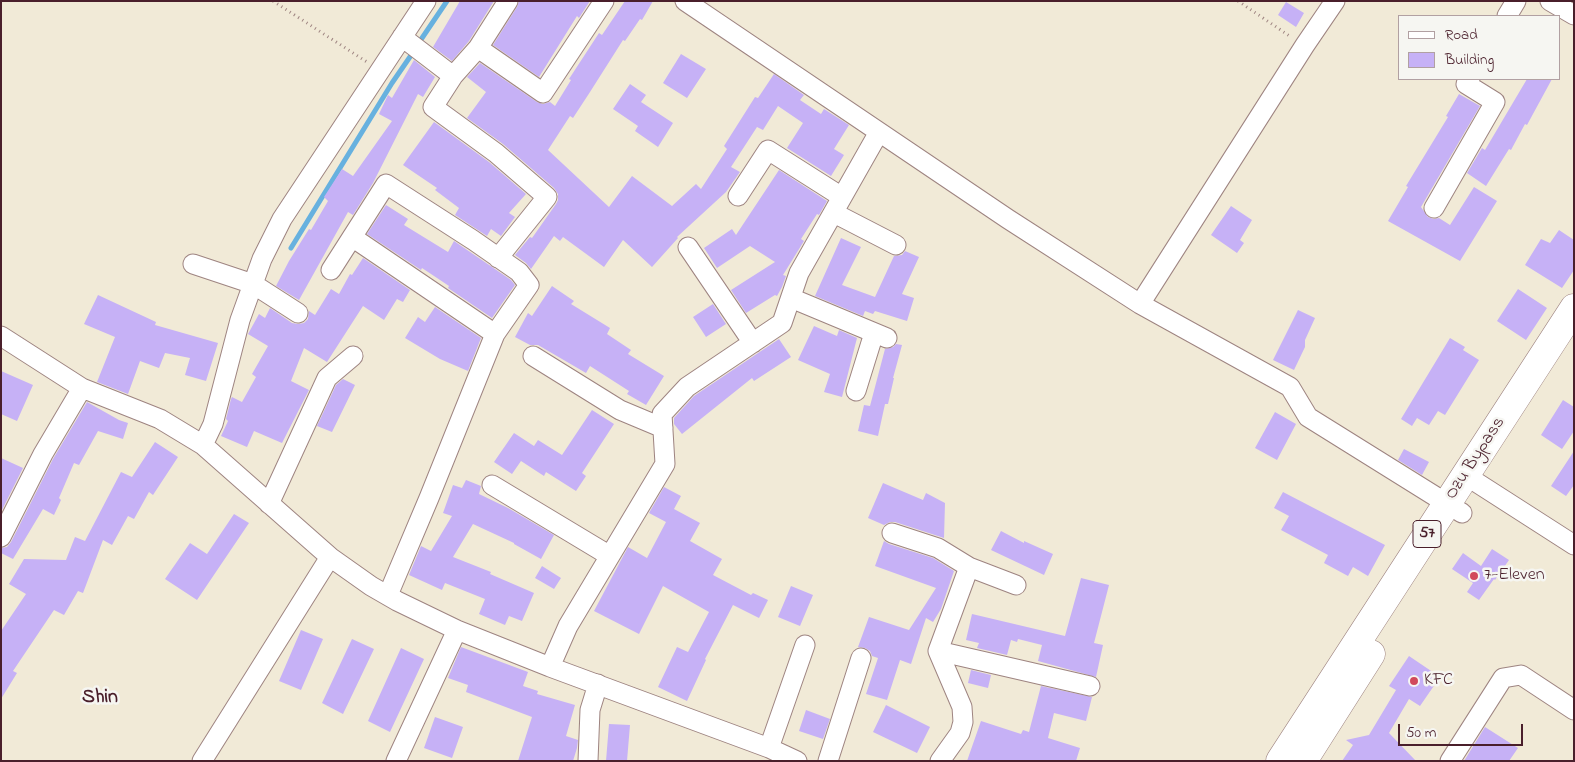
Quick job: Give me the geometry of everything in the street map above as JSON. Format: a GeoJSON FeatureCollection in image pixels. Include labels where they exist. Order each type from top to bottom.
{"type":"FeatureCollection","features":[{"type":"Feature","properties":{"kind":"highway","name":"Ozu Bypass"},"geometry":{"type":"LineString","coordinates":[[1473,480],[1574,308]]}},
{"type":"Feature","properties":{"kind":"highway","name":"Ozu Bypass"},"geometry":{"type":"LineString","coordinates":[[1280,761],[1473,480],[1574,342]]}},
{"type":"Feature","properties":{"kind":"highway","name":"Ozu Bypass"},"geometry":{"type":"LineString","coordinates":[[1302,761],[1454,508]]}},
{"type":"Feature","properties":{"kind":"street"},"geometry":{"type":"LineString","coordinates":[[202,445],[214,424],[240,320],[262,259],[282,219],[426,1]]}},
{"type":"Feature","properties":{"kind":"street"},"geometry":{"type":"LineString","coordinates":[[498,258],[547,197],[496,153],[433,106],[452,76],[478,48],[508,1]]}},
{"type":"Feature","properties":{"kind":"street"},"geometry":{"type":"LineString","coordinates":[[478,48],[543,93],[604,1]]}},
{"type":"Feature","properties":{"kind":"street"},"geometry":{"type":"LineString","coordinates":[[685,1],[1016,224],[1140,304],[1290,387],[1308,418],[1454,508]]}},
{"type":"Feature","properties":{"kind":"street"},"geometry":{"type":"LineString","coordinates":[[1140,304],[1334,1]]}},
{"type":"Feature","properties":{"kind":"street"},"geometry":{"type":"LineString","coordinates":[[1508,15],[1516,1]]}},
{"type":"Feature","properties":{"kind":"street"},"geometry":{"type":"LineString","coordinates":[[1550,1],[1574,15]]}},
{"type":"Feature","properties":{"kind":"street"},"geometry":{"type":"LineString","coordinates":[[402,37],[452,76]]}},
{"type":"Feature","properties":{"kind":"street"},"geometry":{"type":"LineString","coordinates":[[1434,208],[1495,102],[1466,84],[1469,80]]}},
{"type":"Feature","properties":{"kind":"street"},"geometry":{"type":"LineString","coordinates":[[550,667],[568,626],[665,464],[662,414],[688,387],[782,323],[799,273],[879,132]]}},
{"type":"Feature","properties":{"kind":"street"},"geometry":{"type":"LineString","coordinates":[[738,196],[768,150],[838,205],[896,245]]}},
{"type":"Feature","properties":{"kind":"street"},"geometry":{"type":"LineString","coordinates":[[331,270],[386,184],[518,272],[530,285],[495,334],[388,595]]}},
{"type":"Feature","properties":{"kind":"street"},"geometry":{"type":"LineString","coordinates":[[352,236],[495,334]]}},
{"type":"Feature","properties":{"kind":"street"},"geometry":{"type":"LineString","coordinates":[[688,246],[753,343]]}},
{"type":"Feature","properties":{"kind":"street"},"geometry":{"type":"LineString","coordinates":[[193,264],[253,284],[298,312]]}},
{"type":"Feature","properties":{"kind":"street"},"geometry":{"type":"LineString","coordinates":[[791,298],[880,336],[856,391]]}},
{"type":"Feature","properties":{"kind":"street"},"geometry":{"type":"LineString","coordinates":[[1,336],[82,388],[160,419],[202,445],[330,557],[388,595],[456,630],[769,748],[797,761]]}},
{"type":"Feature","properties":{"kind":"street"},"geometry":{"type":"LineString","coordinates":[[269,504],[327,378],[353,356]]}},
{"type":"Feature","properties":{"kind":"street"},"geometry":{"type":"LineString","coordinates":[[533,356],[620,410],[663,428]]}},
{"type":"Feature","properties":{"kind":"street"},"geometry":{"type":"LineString","coordinates":[[1,537],[44,454],[82,388]]}},
{"type":"Feature","properties":{"kind":"street"},"geometry":{"type":"LineString","coordinates":[[1473,480],[1574,545]]}},
{"type":"Feature","properties":{"kind":"street"},"geometry":{"type":"LineString","coordinates":[[492,485],[610,556]]}},
{"type":"Feature","properties":{"kind":"street"},"geometry":{"type":"LineString","coordinates":[[892,533],[938,548],[969,567],[1016,585]]}},
{"type":"Feature","properties":{"kind":"street"},"geometry":{"type":"LineString","coordinates":[[202,761],[330,557]]}},
{"type":"Feature","properties":{"kind":"street"},"geometry":{"type":"LineString","coordinates":[[940,761],[960,733],[963,722],[962,707],[938,651],[969,567]]}},
{"type":"Feature","properties":{"kind":"street"},"geometry":{"type":"LineString","coordinates":[[396,761],[456,630]]}},
{"type":"Feature","properties":{"kind":"street"},"geometry":{"type":"LineString","coordinates":[[769,748],[805,645]]}},
{"type":"Feature","properties":{"kind":"street"},"geometry":{"type":"LineString","coordinates":[[938,651],[1090,686]]}},
{"type":"Feature","properties":{"kind":"street"},"geometry":{"type":"LineString","coordinates":[[828,761],[861,658]]}},
{"type":"Feature","properties":{"kind":"street"},"geometry":{"type":"LineString","coordinates":[[1450,761],[1503,678],[1521,675],[1574,710]]}},
{"type":"Feature","properties":{"kind":"street"},"geometry":{"type":"LineString","coordinates":[[588,761],[590,710],[598,684]]}},
{"type":"Feature","properties":{"kind":"path"},"geometry":{"type":"LineString","coordinates":[[273,1],[380,71]]}},
{"type":"Feature","properties":{"kind":"path"},"geometry":{"type":"LineString","coordinates":[[1238,1],[1305,45]]}},
{"type":"Feature","properties":{"kind":"building"},"geometry":{"type":"Polygon","coordinates":[[[460,1],[494,1],[469,41],[452,61],[433,47],[460,1]]]}},
{"type":"Feature","properties":{"kind":"building"},"geometry":{"type":"Polygon","coordinates":[[[519,1],[590,1],[579,18],[577,16],[539,77],[493,45],[519,1]]]}},
{"type":"Feature","properties":{"kind":"building"},"geometry":{"type":"Polygon","coordinates":[[[625,1],[653,1],[642,20],[640,19],[625,41],[623,40],[573,118],[570,116],[548,150],[609,207],[632,176],[672,206],[696,184],[701,189],[727,149],[724,146],[755,97],[758,98],[774,74],[804,95],[800,100],[821,114],[824,109],[849,125],[834,149],[844,155],[831,176],[787,148],[803,123],[778,106],[763,130],[757,127],[731,167],[740,172],[726,192],[677,237],[652,267],[623,240],[604,267],[563,237],[560,241],[554,236],[531,269],[515,255],[530,237],[532,238],[556,204],[558,194],[554,188],[503,144],[467,118],[486,92],[467,77],[480,63],[537,102],[543,104],[550,102],[555,106],[571,80],[569,79],[599,33],[602,35],[625,1]]]}},
{"type":"Feature","properties":{"kind":"building"},"geometry":{"type":"Polygon","coordinates":[[[1286,2],[1304,13],[1296,27],[1278,15],[1286,2]]]}},
{"type":"Feature","properties":{"kind":"building"},"geometry":{"type":"Polygon","coordinates":[[[681,54],[706,69],[687,98],[663,83],[681,54]]]}},
{"type":"Feature","properties":{"kind":"building"},"geometry":{"type":"Polygon","coordinates":[[[414,60],[435,77],[423,97],[418,94],[373,183],[353,215],[348,212],[299,300],[276,286],[289,261],[309,229],[311,230],[328,201],[324,197],[342,169],[353,176],[392,121],[379,114],[388,95],[392,98],[414,60]]]}},
{"type":"Feature","properties":{"kind":"building"},"geometry":{"type":"Polygon","coordinates":[[[1526,80],[1551,80],[1527,125],[1525,124],[1511,150],[1509,149],[1486,186],[1467,173],[1482,148],[1485,150],[1526,80]]]}},
{"type":"Feature","properties":{"kind":"building"},"geometry":{"type":"Polygon","coordinates":[[[630,84],[646,95],[641,102],[673,123],[658,147],[635,131],[638,126],[613,109],[630,84]]]}},
{"type":"Feature","properties":{"kind":"building"},"geometry":{"type":"Polygon","coordinates":[[[1459,94],[1480,106],[1421,207],[1428,217],[1439,218],[1450,225],[1474,187],[1497,201],[1460,261],[1388,221],[1408,187],[1406,186],[1448,117],[1446,116],[1459,94]]]}},
{"type":"Feature","properties":{"kind":"building"},"geometry":{"type":"Polygon","coordinates":[[[434,122],[489,162],[526,194],[509,213],[515,217],[501,236],[491,229],[487,236],[455,215],[459,208],[435,190],[437,188],[403,165],[434,122]]]}},
{"type":"Feature","properties":{"kind":"building"},"geometry":{"type":"Polygon","coordinates":[[[779,170],[827,201],[801,239],[804,241],[783,275],[786,276],[777,296],[775,295],[746,313],[731,290],[775,262],[750,246],[717,268],[704,248],[732,229],[736,235],[779,170]]]}},
{"type":"Feature","properties":{"kind":"building"},"geometry":{"type":"Polygon","coordinates":[[[386,205],[408,219],[404,225],[448,252],[454,241],[511,280],[515,285],[492,318],[448,288],[449,286],[367,234],[386,205]]]}},
{"type":"Feature","properties":{"kind":"building"},"geometry":{"type":"Polygon","coordinates":[[[1231,206],[1252,220],[1240,240],[1244,243],[1237,253],[1211,235],[1231,206]]]}},
{"type":"Feature","properties":{"kind":"building"},"geometry":{"type":"Polygon","coordinates":[[[1559,230],[1574,240],[1574,270],[1562,288],[1525,265],[1541,239],[1550,243],[1559,230]]]}},
{"type":"Feature","properties":{"kind":"building"},"geometry":{"type":"Polygon","coordinates":[[[841,238],[861,247],[842,285],[875,297],[894,256],[902,255],[905,251],[919,257],[902,294],[914,298],[907,321],[875,311],[873,314],[865,311],[863,316],[815,296],[841,238]]]}},
{"type":"Feature","properties":{"kind":"building"},"geometry":{"type":"Polygon","coordinates":[[[363,258],[410,290],[403,302],[397,299],[384,320],[363,306],[327,362],[304,348],[291,381],[309,390],[282,443],[254,431],[247,447],[221,436],[228,421],[226,419],[232,397],[242,402],[256,377],[252,374],[268,346],[248,334],[259,314],[265,318],[270,308],[292,323],[304,323],[308,319],[309,311],[315,315],[331,289],[339,294],[350,274],[352,275],[363,258]]]}},
{"type":"Feature","properties":{"kind":"building"},"geometry":{"type":"Polygon","coordinates":[[[552,286],[574,301],[571,304],[610,328],[607,334],[631,350],[628,354],[664,376],[646,405],[627,394],[629,391],[590,366],[586,373],[538,345],[530,345],[515,337],[528,313],[532,316],[552,286]]]}},
{"type":"Feature","properties":{"kind":"building"},"geometry":{"type":"Polygon","coordinates":[[[1518,289],[1547,308],[1526,340],[1497,321],[1518,289]]]}},
{"type":"Feature","properties":{"kind":"building"},"geometry":{"type":"Polygon","coordinates":[[[98,295],[156,322],[155,325],[218,343],[206,381],[185,375],[190,358],[165,353],[159,368],[140,361],[128,394],[97,382],[115,337],[84,324],[98,295]]]}},
{"type":"Feature","properties":{"kind":"building"},"geometry":{"type":"Polygon","coordinates":[[[713,304],[726,324],[706,337],[693,317],[713,304]]]}},
{"type":"Feature","properties":{"kind":"building"},"geometry":{"type":"Polygon","coordinates":[[[435,307],[481,338],[468,371],[440,359],[405,338],[418,317],[425,322],[435,307]]]}},
{"type":"Feature","properties":{"kind":"building"},"geometry":{"type":"Polygon","coordinates":[[[1298,310],[1315,318],[1305,340],[1305,347],[1294,370],[1273,360],[1298,310]]]}},
{"type":"Feature","properties":{"kind":"building"},"geometry":{"type":"Polygon","coordinates":[[[814,326],[837,336],[839,330],[857,338],[842,397],[824,392],[830,374],[798,360],[814,326]]]}},
{"type":"Feature","properties":{"kind":"building"},"geometry":{"type":"Polygon","coordinates":[[[1450,338],[1465,347],[1463,350],[1479,360],[1445,415],[1438,411],[1429,425],[1417,418],[1412,426],[1401,419],[1450,338]]]}},
{"type":"Feature","properties":{"kind":"building"},"geometry":{"type":"Polygon","coordinates":[[[779,339],[791,357],[754,381],[752,378],[682,434],[674,424],[674,418],[694,396],[779,339]]]}},
{"type":"Feature","properties":{"kind":"building"},"geometry":{"type":"Polygon","coordinates":[[[896,344],[902,345],[888,404],[885,404],[878,436],[858,431],[864,405],[870,406],[885,349],[896,344]]]}},
{"type":"Feature","properties":{"kind":"building"},"geometry":{"type":"Polygon","coordinates":[[[1,371],[33,385],[17,421],[1,414],[1,371]]]}},
{"type":"Feature","properties":{"kind":"building"},"geometry":{"type":"Polygon","coordinates":[[[343,379],[355,385],[332,432],[317,426],[336,385],[343,379]]]}},
{"type":"Feature","properties":{"kind":"building"},"geometry":{"type":"Polygon","coordinates":[[[1563,400],[1574,407],[1574,431],[1562,449],[1541,435],[1563,400]]]}},
{"type":"Feature","properties":{"kind":"building"},"geometry":{"type":"Polygon","coordinates":[[[87,402],[128,423],[123,439],[98,431],[79,465],[74,463],[54,515],[43,509],[13,559],[1,553],[1,548],[7,547],[11,542],[53,459],[87,402]]]}},
{"type":"Feature","properties":{"kind":"building"},"geometry":{"type":"Polygon","coordinates":[[[592,410],[614,424],[582,473],[586,476],[576,491],[546,472],[544,476],[521,461],[512,474],[494,462],[514,433],[534,446],[538,440],[562,455],[592,410]]]}},
{"type":"Feature","properties":{"kind":"building"},"geometry":{"type":"Polygon","coordinates":[[[1275,412],[1296,424],[1277,460],[1255,448],[1275,412]]]}},
{"type":"Feature","properties":{"kind":"building"},"geometry":{"type":"Polygon","coordinates":[[[155,442],[178,457],[153,495],[149,492],[134,519],[128,516],[112,545],[103,540],[83,593],[78,591],[64,615],[54,610],[13,671],[17,673],[1,699],[1,631],[26,594],[9,584],[24,559],[66,560],[75,537],[85,541],[121,472],[132,477],[155,442]]]}},
{"type":"Feature","properties":{"kind":"building"},"geometry":{"type":"Polygon","coordinates":[[[1404,449],[1429,462],[1422,475],[1398,460],[1404,449]]]}},
{"type":"Feature","properties":{"kind":"building"},"geometry":{"type":"Polygon","coordinates":[[[1574,451],[1574,485],[1566,496],[1551,486],[1574,451]]]}},
{"type":"Feature","properties":{"kind":"building"},"geometry":{"type":"Polygon","coordinates":[[[1,458],[23,468],[1,512],[1,458]]]}},
{"type":"Feature","properties":{"kind":"building"},"geometry":{"type":"Polygon","coordinates":[[[466,480],[481,486],[479,494],[508,508],[554,535],[541,559],[514,543],[473,524],[453,557],[491,572],[490,574],[534,593],[522,621],[509,616],[505,625],[479,614],[485,599],[445,583],[442,590],[409,575],[421,546],[431,551],[452,516],[443,513],[453,485],[462,488],[466,480]]]}},
{"type":"Feature","properties":{"kind":"building"},"geometry":{"type":"Polygon","coordinates":[[[883,483],[923,500],[926,493],[945,503],[944,538],[895,522],[884,525],[868,518],[883,483]]]}},
{"type":"Feature","properties":{"kind":"building"},"geometry":{"type":"Polygon","coordinates":[[[664,487],[681,496],[674,509],[700,523],[690,541],[722,559],[713,575],[751,595],[753,593],[768,600],[759,618],[733,605],[705,659],[687,701],[658,687],[677,647],[688,652],[709,612],[663,586],[639,634],[594,611],[628,547],[647,558],[666,522],[649,513],[664,487]]]}},
{"type":"Feature","properties":{"kind":"building"},"geometry":{"type":"Polygon","coordinates":[[[1283,492],[1385,545],[1368,576],[1353,567],[1348,576],[1324,563],[1328,555],[1281,530],[1289,516],[1274,508],[1283,492]]]}},
{"type":"Feature","properties":{"kind":"building"},"geometry":{"type":"Polygon","coordinates":[[[234,514],[249,523],[197,600],[165,579],[190,543],[207,554],[234,514]]]}},
{"type":"Feature","properties":{"kind":"building"},"geometry":{"type":"Polygon","coordinates":[[[1001,531],[1024,543],[1024,541],[1053,554],[1044,575],[991,550],[1001,531]]]}},
{"type":"Feature","properties":{"kind":"building"},"geometry":{"type":"Polygon","coordinates":[[[884,541],[933,558],[954,571],[941,609],[933,622],[926,618],[911,664],[900,660],[887,700],[866,694],[878,658],[872,656],[870,651],[865,648],[858,647],[869,617],[909,630],[936,588],[875,566],[884,541]]]}},
{"type":"Feature","properties":{"kind":"building"},"geometry":{"type":"Polygon","coordinates":[[[1492,549],[1509,560],[1479,600],[1467,592],[1473,583],[1452,569],[1463,553],[1481,566],[1492,549]]]}},
{"type":"Feature","properties":{"kind":"building"},"geometry":{"type":"Polygon","coordinates":[[[542,566],[561,578],[554,589],[535,578],[542,566]]]}},
{"type":"Feature","properties":{"kind":"building"},"geometry":{"type":"Polygon","coordinates":[[[1081,578],[1109,585],[1094,643],[1103,645],[1096,677],[1038,661],[1042,645],[1018,639],[1017,642],[1011,640],[1007,655],[977,648],[979,643],[966,640],[972,614],[1065,636],[1081,578]]]}},
{"type":"Feature","properties":{"kind":"building"},"geometry":{"type":"Polygon","coordinates":[[[791,586],[813,595],[800,626],[778,617],[791,586]]]}},
{"type":"Feature","properties":{"kind":"building"},"geometry":{"type":"Polygon","coordinates":[[[301,630],[323,639],[301,690],[279,681],[301,630]]]}},
{"type":"Feature","properties":{"kind":"building"},"geometry":{"type":"Polygon","coordinates":[[[352,639],[374,649],[343,714],[322,703],[352,639]]]}},
{"type":"Feature","properties":{"kind":"building"},"geometry":{"type":"Polygon","coordinates":[[[461,647],[528,672],[523,686],[538,691],[537,694],[575,705],[566,736],[578,740],[573,761],[518,761],[532,717],[466,692],[468,685],[448,678],[461,647]]]}},
{"type":"Feature","properties":{"kind":"building"},"geometry":{"type":"Polygon","coordinates":[[[401,648],[424,659],[390,732],[368,721],[401,648]]]}},
{"type":"Feature","properties":{"kind":"building"},"geometry":{"type":"Polygon","coordinates":[[[1409,656],[1440,677],[1420,706],[1409,699],[1389,733],[1416,761],[1342,761],[1353,745],[1346,740],[1369,735],[1396,690],[1389,686],[1409,656]]]}},
{"type":"Feature","properties":{"kind":"building"},"geometry":{"type":"Polygon","coordinates":[[[971,670],[991,675],[988,688],[968,683],[971,670]]]}},
{"type":"Feature","properties":{"kind":"building"},"geometry":{"type":"Polygon","coordinates":[[[1041,686],[1092,697],[1086,721],[1054,713],[1048,738],[1080,748],[1076,761],[967,761],[981,721],[1021,734],[1023,730],[1029,732],[1041,686]]]}},
{"type":"Feature","properties":{"kind":"building"},"geometry":{"type":"Polygon","coordinates":[[[886,705],[930,727],[917,753],[873,732],[886,705]]]}},
{"type":"Feature","properties":{"kind":"building"},"geometry":{"type":"Polygon","coordinates":[[[806,710],[830,719],[823,739],[799,731],[806,710]]]}},
{"type":"Feature","properties":{"kind":"building"},"geometry":{"type":"Polygon","coordinates":[[[435,717],[463,727],[452,758],[424,748],[435,717]]]}},
{"type":"Feature","properties":{"kind":"building"},"geometry":{"type":"Polygon","coordinates":[[[609,724],[630,725],[627,761],[606,761],[609,724]]]}},
{"type":"Feature","properties":{"kind":"building"},"geometry":{"type":"Polygon","coordinates":[[[1485,727],[1518,748],[1509,761],[1464,761],[1485,727]]]}},
{"type":"Feature","properties":{"kind":"waterway"},"geometry":{"type":"LineString","coordinates":[[418,44],[447,1]]}},
{"type":"Feature","properties":{"kind":"waterway"},"geometry":{"type":"LineString","coordinates":[[291,248],[392,83],[414,51]]}},
{"type":"Feature","properties":{"kind":"place","name":"7-Eleven"},"geometry":{"type":"Point","coordinates":[1474,576]}},
{"type":"Feature","properties":{"kind":"place","name":"KFC"},"geometry":{"type":"Point","coordinates":[1414,681]}},
{"type":"Feature","properties":{"kind":"district","name":"Shin"},"geometry":{"type":"Point","coordinates":[100,699]}}]}
